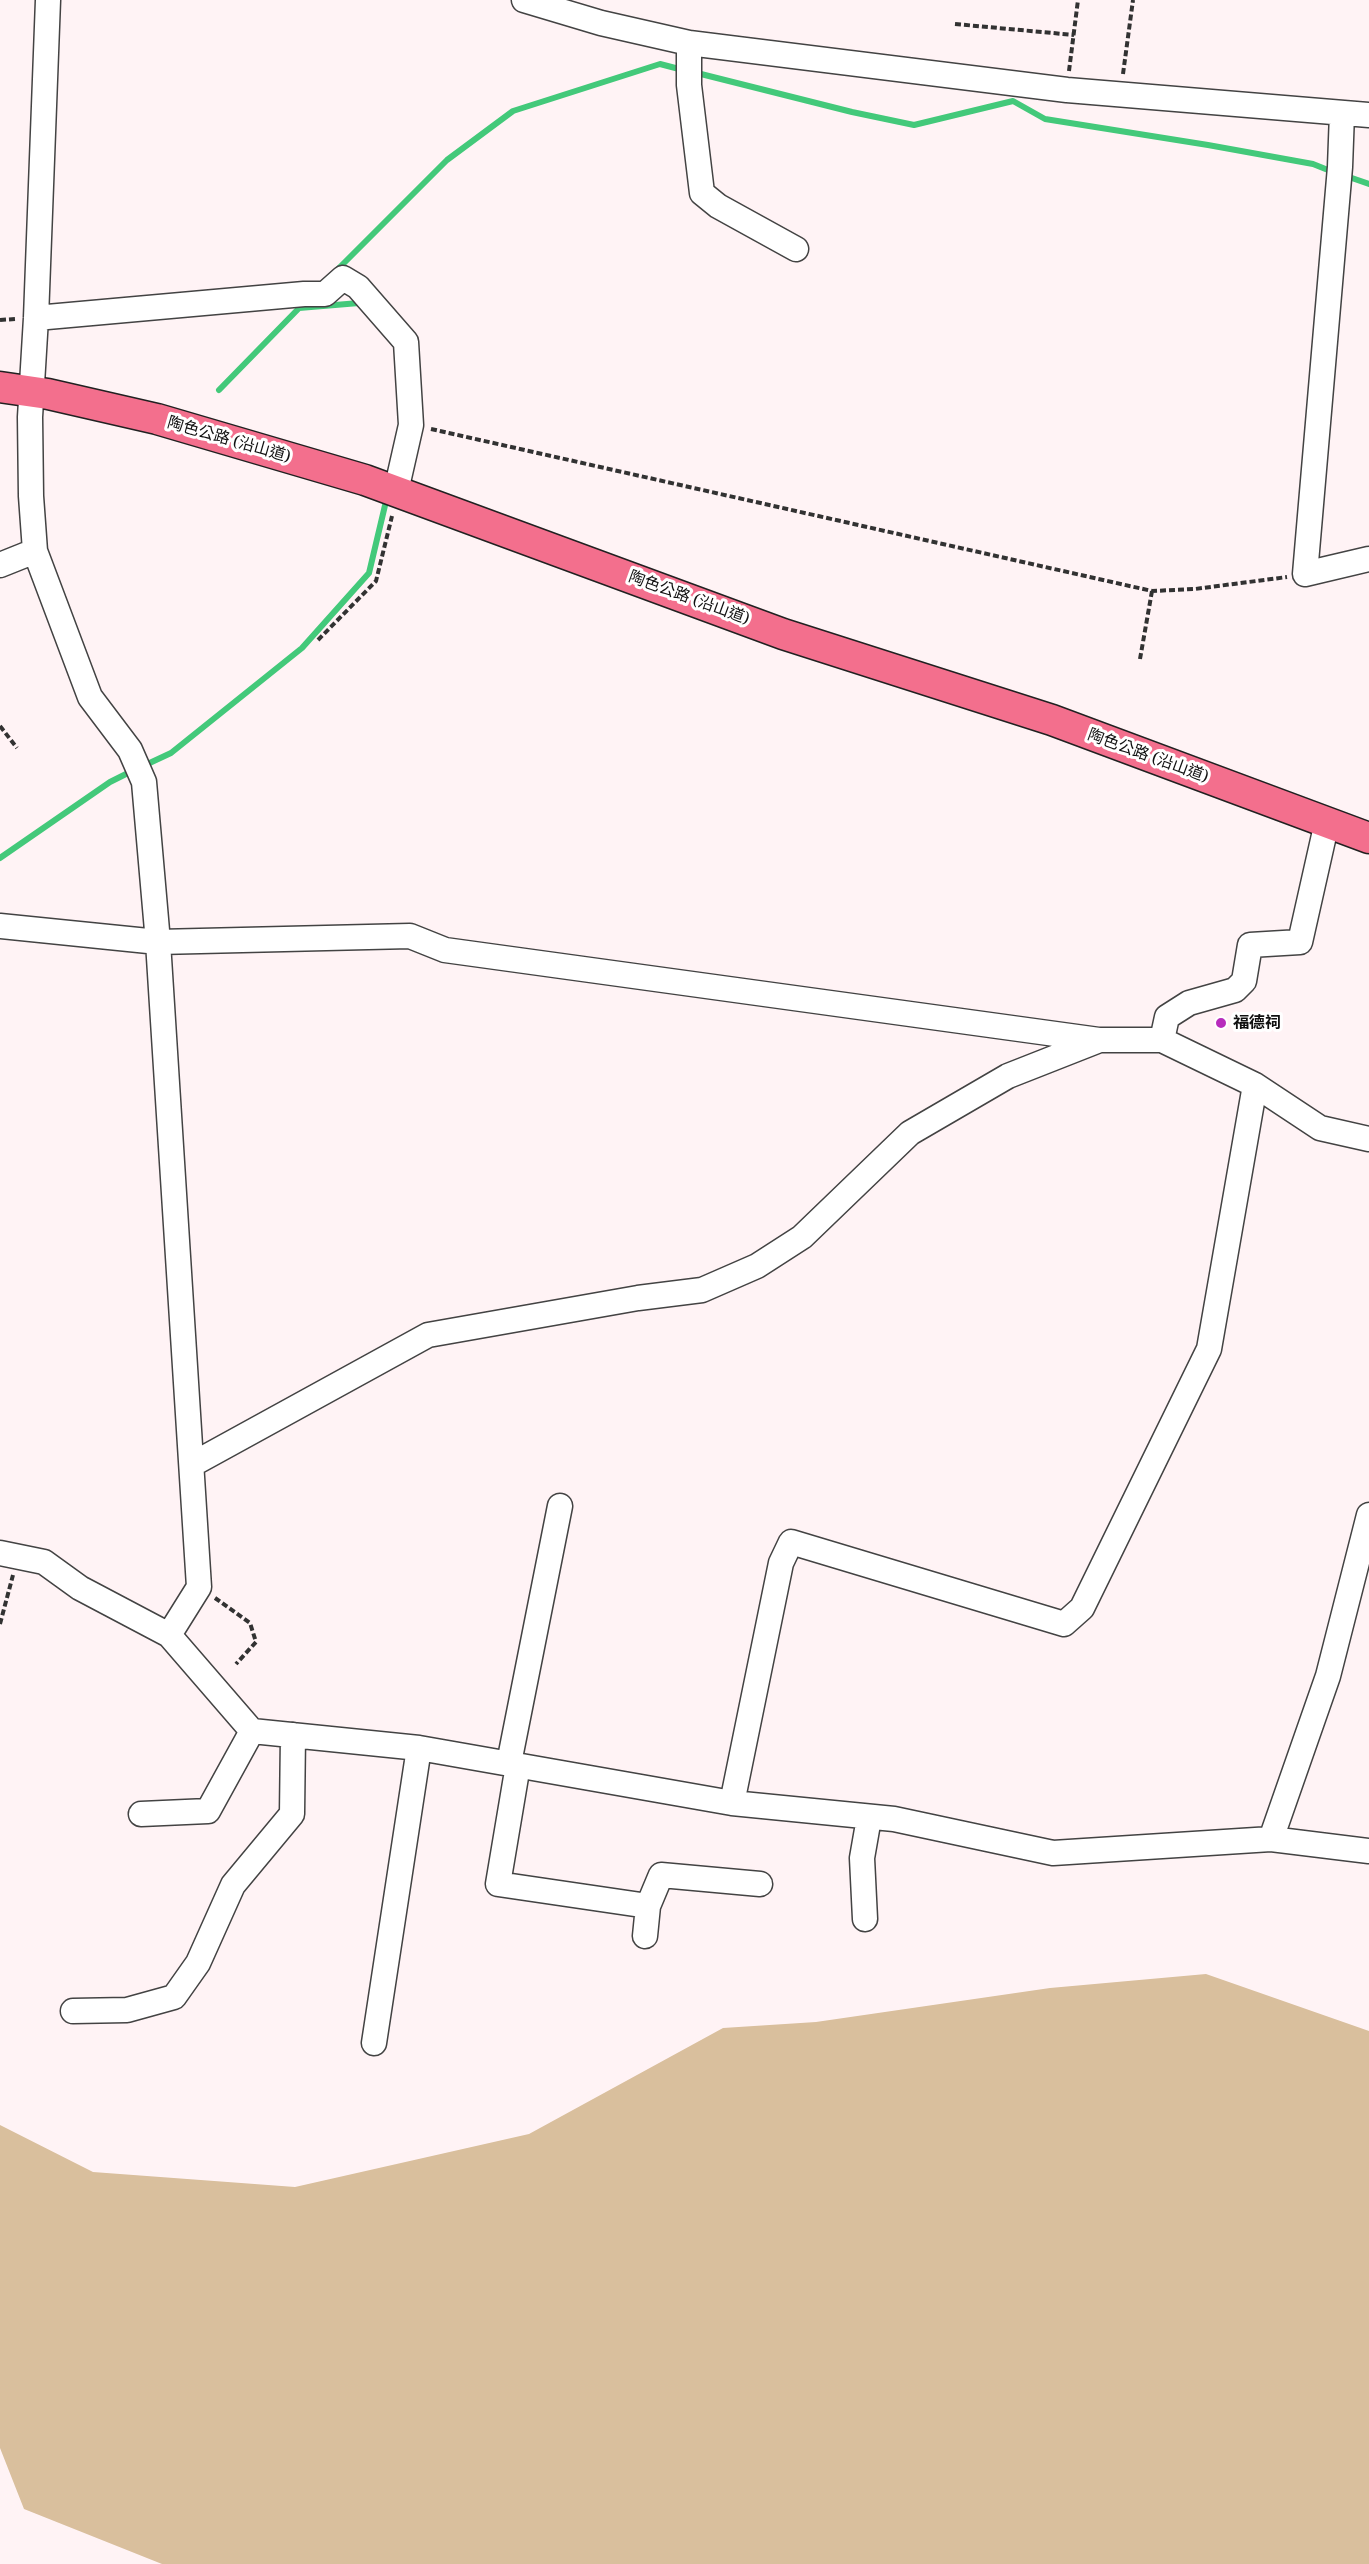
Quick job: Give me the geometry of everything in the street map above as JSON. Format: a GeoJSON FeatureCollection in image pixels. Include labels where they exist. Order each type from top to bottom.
{"type":"FeatureCollection","features":[{"type":"Feature","properties":{"kind":"main road","name":"陶色公路 (沿山道)"},"geometry":{"type":"LineString","coordinates":[[0,387],[31,391],[157,419],[365,480],[783,634],[1052,720],[1369,838]]}},
{"type":"Feature","properties":{"kind":"street"},"geometry":{"type":"LineString","coordinates":[[48,0],[36,318],[31,391],[30,496],[35,551],[90,697],[130,750],[144,782],[158,942],[193,1464],[199,1587],[169,1635]]}},
{"type":"Feature","properties":{"kind":"street"},"geometry":{"type":"LineString","coordinates":[[524,0],[601,23],[689,64],[1121,93],[1369,115]]}},
{"type":"Feature","properties":{"kind":"street"},"geometry":{"type":"LineString","coordinates":[[689,64],[702,193],[718,206],[796,249]]}},
{"type":"Feature","properties":{"kind":"street"},"geometry":{"type":"LineString","coordinates":[[1342,113],[1340,167],[1305,574],[1369,559]]}},
{"type":"Feature","properties":{"kind":"street"},"geometry":{"type":"LineString","coordinates":[[36,318],[314,294],[344,278],[358,287],[406,342],[411,425],[396,491]]}},
{"type":"Feature","properties":{"kind":"street"},"geometry":{"type":"LineString","coordinates":[[0,565],[35,551]]}},
{"type":"Feature","properties":{"kind":"street"},"geometry":{"type":"LineString","coordinates":[[1162,1041],[1167,1017],[1189,1003],[1235,990],[1244,981],[1250,945],[1300,942],[1327,822]]}},
{"type":"Feature","properties":{"kind":"street"},"geometry":{"type":"LineString","coordinates":[[0,926],[158,942],[411,936],[445,950],[1099,1040],[1162,1041],[1255,1085],[1320,1128],[1369,1139]]}},
{"type":"Feature","properties":{"kind":"street"},"geometry":{"type":"LineString","coordinates":[[193,1464],[428,1335],[638,1298],[702,1290],[757,1266],[802,1237],[910,1132],[1008,1076],[1099,1040]]}},
{"type":"Feature","properties":{"kind":"street"},"geometry":{"type":"LineString","coordinates":[[732,1803],[781,1563],[791,1542],[1064,1624],[1082,1608],[1209,1349],[1255,1085]]}},
{"type":"Feature","properties":{"kind":"street"},"geometry":{"type":"LineString","coordinates":[[560,1506],[513,1764],[498,1884],[648,1906]]}},
{"type":"Feature","properties":{"kind":"street"},"geometry":{"type":"LineString","coordinates":[[1271,1839],[1328,1676],[1369,1515]]}},
{"type":"Feature","properties":{"kind":"street"},"geometry":{"type":"LineString","coordinates":[[9,1555],[44,1562],[80,1588],[169,1635],[252,1731],[418,1748],[732,1803],[894,1819],[1053,1853],[1271,1839],[1369,1851]]}},
{"type":"Feature","properties":{"kind":"street"},"geometry":{"type":"LineString","coordinates":[[141,1814],[208,1811],[252,1731]]}},
{"type":"Feature","properties":{"kind":"street"},"geometry":{"type":"LineString","coordinates":[[73,2011],[127,2010],[174,1997],[198,1963],[233,1885],[292,1814],[294,1735]]}},
{"type":"Feature","properties":{"kind":"street"},"geometry":{"type":"LineString","coordinates":[[374,2043],[418,1748]]}},
{"type":"Feature","properties":{"kind":"street"},"geometry":{"type":"LineString","coordinates":[[865,1918],[861,1858],[869,1818]]}},
{"type":"Feature","properties":{"kind":"street"},"geometry":{"type":"LineString","coordinates":[[645,1936],[648,1906],[661,1875],[760,1884]]}},
{"type":"Feature","properties":{"kind":"path"},"geometry":{"type":"LineString","coordinates":[[1066,90],[1078,0]]}},
{"type":"Feature","properties":{"kind":"path"},"geometry":{"type":"LineString","coordinates":[[1121,93],[1133,0]]}},
{"type":"Feature","properties":{"kind":"path"},"geometry":{"type":"LineString","coordinates":[[955,24],[1074,35]]}},
{"type":"Feature","properties":{"kind":"path"},"geometry":{"type":"LineString","coordinates":[[411,425],[1152,591],[1195,590],[1305,574]]}},
{"type":"Feature","properties":{"kind":"path"},"geometry":{"type":"LineString","coordinates":[[318,640],[376,581],[396,491]]}},
{"type":"Feature","properties":{"kind":"path"},"geometry":{"type":"LineString","coordinates":[[1140,659],[1152,591]]}},
{"type":"Feature","properties":{"kind":"path"},"geometry":{"type":"LineString","coordinates":[[0,726],[17,748]]}},
{"type":"Feature","properties":{"kind":"path"},"geometry":{"type":"LineString","coordinates":[[0,1624],[9,1555]]}},
{"type":"Feature","properties":{"kind":"path"},"geometry":{"type":"LineString","coordinates":[[199,1587],[250,1623],[256,1642],[236,1664]]}},
{"type":"Feature","properties":{"kind":"shaded area"},"geometry":{"type":"Polygon","coordinates":[[[1206,1974],[1369,2031],[1369,2564],[162,2564],[24,2509],[0,2448],[0,2125],[93,2172],[295,2187],[529,2134],[723,2028],[816,2022],[1050,1988],[1206,1974]]]}},
{"type":"Feature","properties":{"kind":"waterway"},"geometry":{"type":"LineString","coordinates":[[335,272],[447,160],[513,111],[660,64],[683,70]]}},
{"type":"Feature","properties":{"kind":"waterway"},"geometry":{"type":"LineString","coordinates":[[693,72],[852,112],[914,125],[1013,101],[1045,119],[1313,164],[1333,172]]}},
{"type":"Feature","properties":{"kind":"waterway"},"geometry":{"type":"LineString","coordinates":[[1346,176],[1369,184]]}},
{"type":"Feature","properties":{"kind":"waterway"},"geometry":{"type":"LineString","coordinates":[[219,390],[305,302]]}},
{"type":"Feature","properties":{"kind":"waterway"},"geometry":{"type":"LineString","coordinates":[[299,308],[359,303],[363,307]]}},
{"type":"Feature","properties":{"kind":"waterway"},"geometry":{"type":"LineString","coordinates":[[141,767],[171,753],[302,648],[369,573],[387,497]]}},
{"type":"Feature","properties":{"kind":"waterway"},"geometry":{"type":"LineString","coordinates":[[0,858],[110,782],[132,771]]}},
{"type":"Feature","properties":{"kind":"place","name":"福德祠"},"geometry":{"type":"Point","coordinates":[1221,1023]}}]}
